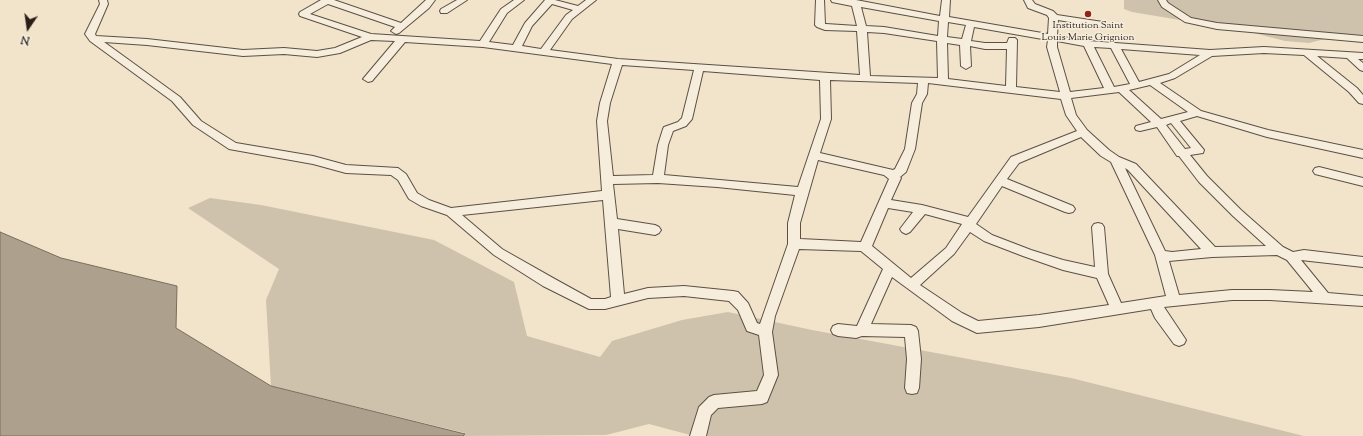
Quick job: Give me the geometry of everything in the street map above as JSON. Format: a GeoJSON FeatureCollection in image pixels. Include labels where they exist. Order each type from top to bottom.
{"type":"FeatureCollection","features":[{"type":"Feature","properties":{"kind":"street"},"geometry":{"type":"LineString","coordinates":[[103,0],[104,4],[90,34],[93,39],[176,99],[198,123],[233,146],[313,160],[346,169],[394,171],[402,177],[413,196],[425,203],[451,212],[498,252],[588,304],[606,304],[648,294],[684,291],[733,296],[743,307],[752,327],[765,332]]}},
{"type":"Feature","properties":{"kind":"street"},"geometry":{"type":"LineString","coordinates":[[402,26],[327,0],[303,14],[370,37],[483,44],[618,62],[825,77],[943,81],[1011,88],[1066,96],[1115,90],[1172,76],[1210,52]]}},
{"type":"Feature","properties":{"kind":"street"},"geometry":{"type":"LineString","coordinates":[[388,37],[426,6],[431,0]]}},
{"type":"Feature","properties":{"kind":"street"},"geometry":{"type":"LineString","coordinates":[[444,11],[463,0]]}},
{"type":"Feature","properties":{"kind":"street"},"geometry":{"type":"LineString","coordinates":[[483,44],[504,11],[520,0]]}},
{"type":"Feature","properties":{"kind":"street"},"geometry":{"type":"LineString","coordinates":[[544,52],[570,17],[579,8],[592,0]]}},
{"type":"Feature","properties":{"kind":"street"},"geometry":{"type":"LineString","coordinates":[[820,0],[820,25],[825,27],[862,30],[904,11]]}},
{"type":"Feature","properties":{"kind":"street"},"geometry":{"type":"LineString","coordinates":[[835,0],[861,3],[885,20],[915,24],[944,18],[1088,44],[1210,52],[1264,50],[1363,56]]}},
{"type":"Feature","properties":{"kind":"street"},"geometry":{"type":"LineString","coordinates":[[905,0],[904,11],[915,24],[942,39],[965,44],[1011,46]]}},
{"type":"Feature","properties":{"kind":"street"},"geometry":{"type":"LineString","coordinates":[[943,81],[942,39],[946,0]]}},
{"type":"Feature","properties":{"kind":"street"},"geometry":{"type":"LineString","coordinates":[[1028,0],[1031,6],[1050,13],[1054,17],[1100,24]]}},
{"type":"Feature","properties":{"kind":"street"},"geometry":{"type":"LineString","coordinates":[[1162,0],[1165,5],[1188,20],[1217,26],[1363,39]]}},
{"type":"Feature","properties":{"kind":"street"},"geometry":{"type":"LineString","coordinates":[[516,48],[528,25],[550,1],[579,8]]}},
{"type":"Feature","properties":{"kind":"street"},"geometry":{"type":"LineString","coordinates":[[861,3],[865,78]]}},
{"type":"Feature","properties":{"kind":"street"},"geometry":{"type":"LineString","coordinates":[[1054,17],[1052,47],[1072,115],[1083,132],[1115,160],[1132,167],[1212,252]]}},
{"type":"Feature","properties":{"kind":"street"},"geometry":{"type":"LineString","coordinates":[[966,66],[965,44],[971,23]]}},
{"type":"Feature","properties":{"kind":"street"},"geometry":{"type":"LineString","coordinates":[[1011,88],[1011,46],[1013,31]]}},
{"type":"Feature","properties":{"kind":"street"},"geometry":{"type":"LineString","coordinates":[[93,39],[147,42],[243,53],[284,51],[317,54],[337,51],[370,37]]}},
{"type":"Feature","properties":{"kind":"street"},"geometry":{"type":"LineString","coordinates":[[368,79],[403,38]]}},
{"type":"Feature","properties":{"kind":"street"},"geometry":{"type":"LineString","coordinates":[[1088,44],[1115,90],[1160,124],[1181,153],[1203,179],[1237,214],[1279,250],[1291,257],[1309,277],[1324,298]]}},
{"type":"Feature","properties":{"kind":"street"},"geometry":{"type":"LineString","coordinates":[[1114,46],[1136,86]]}},
{"type":"Feature","properties":{"kind":"street"},"geometry":{"type":"LineString","coordinates":[[1307,53],[1353,90],[1363,101]]}},
{"type":"Feature","properties":{"kind":"street"},"geometry":{"type":"LineString","coordinates":[[1350,56],[1363,68]]}},
{"type":"Feature","properties":{"kind":"street"},"geometry":{"type":"LineString","coordinates":[[618,62],[602,121],[618,300]]}},
{"type":"Feature","properties":{"kind":"street"},"geometry":{"type":"LineString","coordinates":[[658,179],[663,145],[668,129],[682,124],[687,119],[699,68]]}},
{"type":"Feature","properties":{"kind":"street"},"geometry":{"type":"LineString","coordinates":[[698,436],[704,412],[714,402],[762,397],[771,375],[765,332],[768,316],[794,244],[794,223],[802,192],[826,119],[825,77]]}},
{"type":"Feature","properties":{"kind":"street"},"geometry":{"type":"LineString","coordinates":[[893,175],[900,172],[910,149],[917,103],[922,94],[923,80]]}},
{"type":"Feature","properties":{"kind":"street"},"geometry":{"type":"LineString","coordinates":[[1152,82],[1197,113],[1260,132],[1363,154]]}},
{"type":"Feature","properties":{"kind":"street"},"geometry":{"type":"LineString","coordinates":[[1140,128],[1160,124],[1197,113]]}},
{"type":"Feature","properties":{"kind":"street"},"geometry":{"type":"LineString","coordinates":[[1174,120],[1199,150],[1181,153]]}},
{"type":"Feature","properties":{"kind":"street"},"geometry":{"type":"LineString","coordinates":[[911,285],[950,251],[1015,160],[1083,132]]}},
{"type":"Feature","properties":{"kind":"street"},"geometry":{"type":"LineString","coordinates":[[814,155],[888,172],[895,178],[865,247]]}},
{"type":"Feature","properties":{"kind":"street"},"geometry":{"type":"LineString","coordinates":[[1115,160],[1161,255],[1174,301]]}},
{"type":"Feature","properties":{"kind":"street"},"geometry":{"type":"LineString","coordinates":[[1319,171],[1363,182]]}},
{"type":"Feature","properties":{"kind":"street"},"geometry":{"type":"LineString","coordinates":[[607,180],[658,179],[802,192]]}},
{"type":"Feature","properties":{"kind":"street"},"geometry":{"type":"LineString","coordinates":[[1000,181],[1069,209]]}},
{"type":"Feature","properties":{"kind":"street"},"geometry":{"type":"LineString","coordinates":[[451,212],[608,195]]}},
{"type":"Feature","properties":{"kind":"street"},"geometry":{"type":"LineString","coordinates":[[884,203],[922,209],[969,224],[988,238],[1021,251],[1062,265],[1102,274]]}},
{"type":"Feature","properties":{"kind":"street"},"geometry":{"type":"LineString","coordinates":[[906,229],[922,209]]}},
{"type":"Feature","properties":{"kind":"street"},"geometry":{"type":"LineString","coordinates":[[611,223],[655,230]]}},
{"type":"Feature","properties":{"kind":"street"},"geometry":{"type":"LineString","coordinates":[[1098,227],[1102,274],[1117,309]]}},
{"type":"Feature","properties":{"kind":"street"},"geometry":{"type":"LineString","coordinates":[[794,244],[854,245],[865,247],[890,266],[911,285],[957,316],[977,327],[1039,321],[1155,303],[1249,294],[1363,301]]}},
{"type":"Feature","properties":{"kind":"street"},"geometry":{"type":"LineString","coordinates":[[1161,255],[1172,257],[1212,252],[1279,250]]}},
{"type":"Feature","properties":{"kind":"street"},"geometry":{"type":"LineString","coordinates":[[1291,257],[1304,255],[1363,262]]}},
{"type":"Feature","properties":{"kind":"street"},"geometry":{"type":"LineString","coordinates":[[862,330],[890,266]]}},
{"type":"Feature","properties":{"kind":"street"},"geometry":{"type":"LineString","coordinates":[[1155,303],[1160,314],[1179,340]]}},
{"type":"Feature","properties":{"kind":"street"},"geometry":{"type":"LineString","coordinates":[[838,330],[856,332],[862,330],[911,331],[914,359],[912,388]]}},
{"type":"Feature","properties":{"kind":"shaded area"},"geometry":{"type":"Polygon","coordinates":[[[1124,0],[1363,0],[1363,41],[1329,38],[1309,43],[1285,41],[1246,31],[1132,12],[1124,9],[1124,0]]]}},
{"type":"Feature","properties":{"kind":"shaded area"},"geometry":{"type":"Polygon","coordinates":[[[210,198],[261,205],[434,240],[514,282],[527,336],[600,357],[612,341],[682,320],[728,312],[812,330],[1071,378],[1304,436],[694,436],[649,424],[606,435],[463,436],[465,433],[271,386],[266,300],[279,269],[188,208],[210,198]]]}},
{"type":"Feature","properties":{"kind":"shaded area"},"geometry":{"type":"Polygon","coordinates":[[[0,232],[61,258],[177,286],[176,328],[271,386],[465,434],[463,436],[0,436],[0,232]]]}},
{"type":"Feature","properties":{"kind":"place","name":"Institution Saint Louis Marie Grignion"},"geometry":{"type":"Point","coordinates":[1088,14]}}]}
